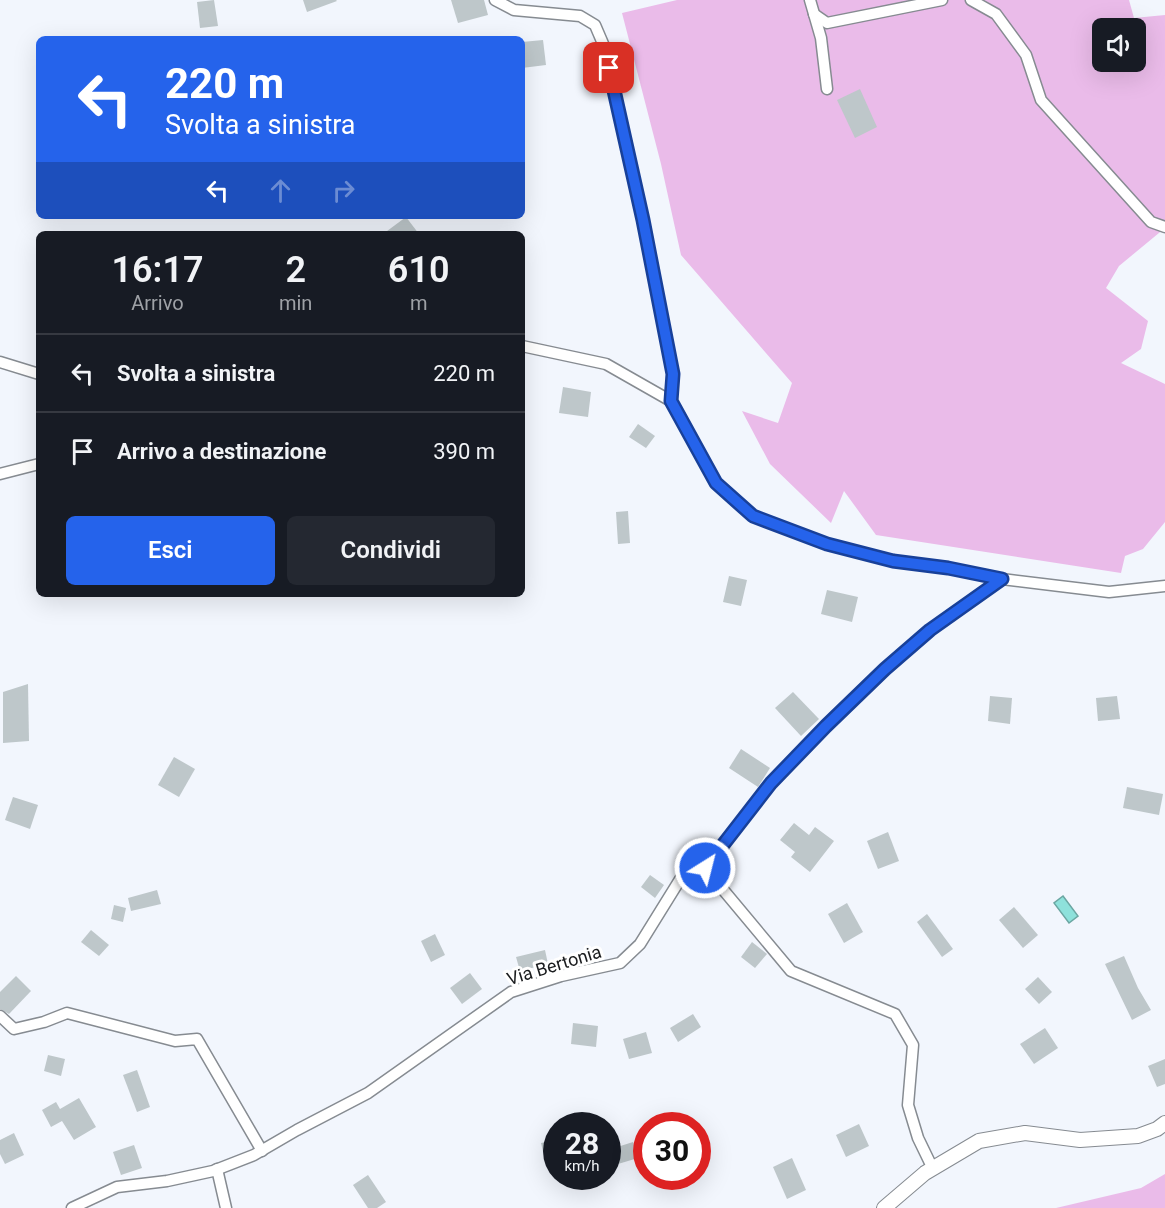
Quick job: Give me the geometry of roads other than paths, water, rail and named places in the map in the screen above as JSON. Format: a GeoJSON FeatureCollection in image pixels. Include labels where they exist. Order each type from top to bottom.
{"type":"FeatureCollection","features":[{"type":"Feature","properties":{"kind":"street"},"geometry":{"type":"LineString","coordinates":[[495,0],[514,10],[580,16],[595,25],[604,46],[643,220],[673,374],[671,401]]}},
{"type":"Feature","properties":{"kind":"street"},"geometry":{"type":"LineString","coordinates":[[810,0],[821,38],[827,89]]}},
{"type":"Feature","properties":{"kind":"street"},"geometry":{"type":"LineString","coordinates":[[814,14],[827,23],[942,0]]}},
{"type":"Feature","properties":{"kind":"street"},"geometry":{"type":"LineString","coordinates":[[971,0],[996,14],[1026,55],[1041,99],[1151,222],[1165,227]]}},
{"type":"Feature","properties":{"kind":"street"},"geometry":{"type":"LineString","coordinates":[[525,347],[606,364],[671,401],[716,483],[753,516],[838,547],[893,561],[948,568],[1002,579],[1109,592],[1165,586]]}},
{"type":"Feature","properties":{"kind":"street"},"geometry":{"type":"LineString","coordinates":[[0,362],[36,373]]}},
{"type":"Feature","properties":{"kind":"street"},"geometry":{"type":"LineString","coordinates":[[0,474],[36,465]]}},
{"type":"Feature","properties":{"kind":"street"},"geometry":{"type":"LineString","coordinates":[[933,1168],[918,1138],[908,1105],[913,1045],[895,1014],[791,971],[705,868],[771,783],[826,726],[885,669],[930,630],[1002,579]]}},
{"type":"Feature","properties":{"kind":"street","name":"Via Bertonia"},"geometry":{"type":"LineString","coordinates":[[72,1208],[117,1187],[167,1180],[217,1169],[262,1151],[368,1093],[511,992],[561,976],[620,963],[640,944],[688,865],[705,868]]}},
{"type":"Feature","properties":{"kind":"street"},"geometry":{"type":"LineString","coordinates":[[0,1016],[14,1029],[44,1022],[67,1013],[175,1041],[197,1039],[262,1151]]}},
{"type":"Feature","properties":{"kind":"street"},"geometry":{"type":"LineString","coordinates":[[884,1208],[933,1168],[979,1142],[1025,1133],[1080,1140],[1138,1136],[1157,1129],[1165,1123]]}},
{"type":"Feature","properties":{"kind":"street"},"geometry":{"type":"LineString","coordinates":[[217,1169],[226,1208]]}}]}
